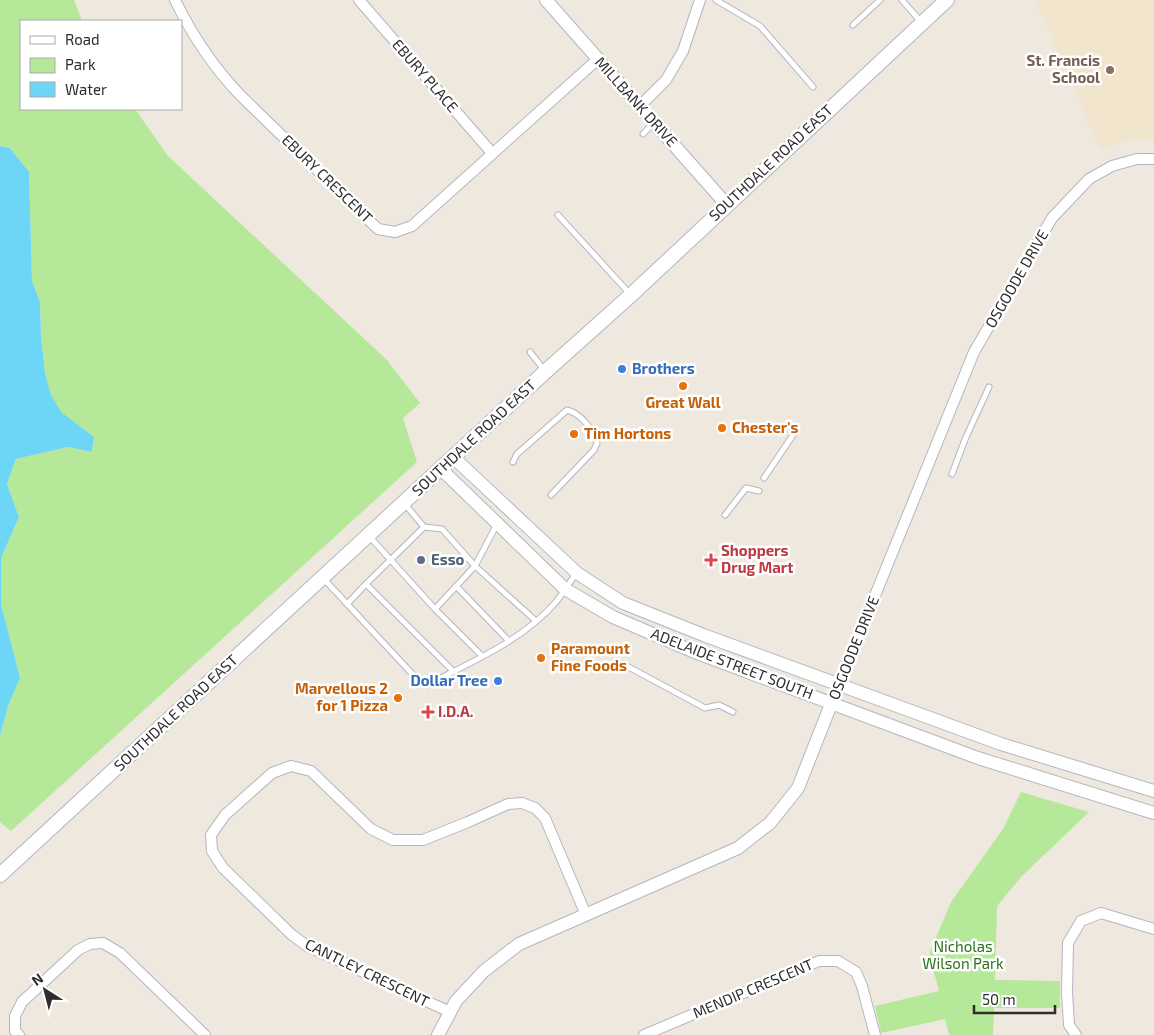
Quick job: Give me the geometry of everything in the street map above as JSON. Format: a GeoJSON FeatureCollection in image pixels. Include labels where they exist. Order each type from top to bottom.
{"type":"FeatureCollection","features":[{"type":"Feature","properties":{"kind":"main road","name":"SOUTHDALE ROAD EAST"},"geometry":{"type":"LineString","coordinates":[[0,875],[630,295],[947,0]]}},
{"type":"Feature","properties":{"kind":"street","name":"EBURY CRESCENT"},"geometry":{"type":"LineString","coordinates":[[175,0],[198,40],[227,81],[378,229],[395,232],[412,226],[598,58]]}},
{"type":"Feature","properties":{"kind":"street","name":"EBURY PLACE"},"geometry":{"type":"LineString","coordinates":[[359,0],[492,153]]}},
{"type":"Feature","properties":{"kind":"street","name":"MILLBANK DRIVE"},"geometry":{"type":"LineString","coordinates":[[546,0],[726,204]]}},
{"type":"Feature","properties":{"kind":"street"},"geometry":{"type":"LineString","coordinates":[[640,106],[666,80],[683,51],[700,0]]}},
{"type":"Feature","properties":{"kind":"street","name":"OSGOODE DRIVE"},"geometry":{"type":"LineString","coordinates":[[438,1035],[456,1001],[484,971],[519,944],[738,848],[770,823],[798,788],[974,352],[1052,218],[1089,178],[1112,166],[1137,159],[1154,159]]}},
{"type":"Feature","properties":{"kind":"street","name":"ADELAIDE STREET SOUTH"},"geometry":{"type":"LineString","coordinates":[[453,457],[576,573],[623,603],[706,636],[1001,744],[1154,791]]}},
{"type":"Feature","properties":{"kind":"street","name":"ADELAIDE STREET SOUTH"},"geometry":{"type":"LineString","coordinates":[[441,469],[565,589],[613,617],[697,652],[978,758],[1154,813]]}},
{"type":"Feature","properties":{"kind":"street","name":"CANTLEY CRESCENT"},"geometry":{"type":"LineString","coordinates":[[450,1012],[307,946],[291,934],[223,868],[212,851],[211,835],[225,815],[272,774],[291,766],[311,771],[371,829],[393,840],[423,840],[508,804],[522,803],[536,808],[545,818],[586,915]]}},
{"type":"Feature","properties":{"kind":"street"},"geometry":{"type":"LineString","coordinates":[[1076,1035],[1069,1025],[1067,992],[1068,943],[1082,921],[1101,914],[1154,929]]}},
{"type":"Feature","properties":{"kind":"street"},"geometry":{"type":"LineString","coordinates":[[19,1035],[15,1031],[16,1016],[22,1002],[78,950],[90,944],[103,943],[120,953],[205,1035]]}},
{"type":"Feature","properties":{"kind":"street","name":"MENDIP CRESCENT"},"geometry":{"type":"LineString","coordinates":[[644,1035],[819,961],[838,961],[856,972],[862,986],[875,1035]]}},
{"type":"Feature","properties":{"kind":"lane"},"geometry":{"type":"LineString","coordinates":[[716,0],[760,26],[813,87]]}},
{"type":"Feature","properties":{"kind":"lane"},"geometry":{"type":"LineString","coordinates":[[853,25],[880,0]]}},
{"type":"Feature","properties":{"kind":"lane"},"geometry":{"type":"LineString","coordinates":[[902,0],[922,23]]}},
{"type":"Feature","properties":{"kind":"lane"},"geometry":{"type":"LineString","coordinates":[[643,134],[654,122]]}},
{"type":"Feature","properties":{"kind":"lane"},"geometry":{"type":"LineString","coordinates":[[558,215],[630,295]]}},
{"type":"Feature","properties":{"kind":"lane"},"geometry":{"type":"LineString","coordinates":[[530,352],[545,372]]}},
{"type":"Feature","properties":{"kind":"lane"},"geometry":{"type":"LineString","coordinates":[[952,474],[966,437],[989,387]]}},
{"type":"Feature","properties":{"kind":"lane"},"geometry":{"type":"LineString","coordinates":[[513,462],[517,454],[567,410],[577,415],[592,430],[597,443],[594,450],[551,495]]}},
{"type":"Feature","properties":{"kind":"lane"},"geometry":{"type":"LineString","coordinates":[[764,478],[793,435]]}},
{"type":"Feature","properties":{"kind":"lane"},"geometry":{"type":"LineString","coordinates":[[724,515],[746,488],[759,491]]}},
{"type":"Feature","properties":{"kind":"lane"},"geometry":{"type":"LineString","coordinates":[[404,502],[424,527],[442,529],[475,566],[536,621]]}},
{"type":"Feature","properties":{"kind":"lane"},"geometry":{"type":"LineString","coordinates":[[435,609],[475,566],[497,524]]}},
{"type":"Feature","properties":{"kind":"lane"},"geometry":{"type":"LineString","coordinates":[[346,604],[424,527]]}},
{"type":"Feature","properties":{"kind":"lane"},"geometry":{"type":"LineString","coordinates":[[368,535],[435,609],[482,656]]}},
{"type":"Feature","properties":{"kind":"lane"},"geometry":{"type":"LineString","coordinates":[[322,578],[417,678],[427,685],[509,641],[536,621],[556,602],[576,573]]}},
{"type":"Feature","properties":{"kind":"lane"},"geometry":{"type":"LineString","coordinates":[[366,584],[453,671]]}},
{"type":"Feature","properties":{"kind":"lane"},"geometry":{"type":"LineString","coordinates":[[456,586],[509,641]]}},
{"type":"Feature","properties":{"kind":"lane"},"geometry":{"type":"LineString","coordinates":[[623,664],[705,708],[720,704],[733,712]]}},
{"type":"Feature","properties":{"kind":"shaded area","name":"St. Francis School"},"geometry":{"type":"Polygon","coordinates":[[[1035,0],[1154,0],[1154,141],[1129,140],[1101,150],[1035,0]]]}},
{"type":"Feature","properties":{"kind":"green space"},"geometry":{"type":"Polygon","coordinates":[[[0,0],[74,0],[82,20],[20,20],[20,110],[136,110],[168,156],[387,360],[420,403],[403,418],[417,462],[11,831],[0,822],[0,736],[8,706],[20,678],[1,604],[1,558],[19,517],[7,484],[16,459],[68,447],[92,452],[94,437],[60,412],[51,395],[45,373],[40,302],[32,281],[29,172],[10,148],[0,146],[0,0]]]}},
{"type":"Feature","properties":{"kind":"green space","name":"Nicholas Wilson Park"},"geometry":{"type":"Polygon","coordinates":[[[1021,792],[1089,812],[1022,876],[997,906],[995,980],[1060,981],[1060,1008],[994,1008],[993,1035],[949,1035],[945,1019],[881,1033],[875,1006],[939,991],[929,954],[951,902],[1003,829],[1021,792]]]}},
{"type":"Feature","properties":{"kind":"water"},"geometry":{"type":"Polygon","coordinates":[[[0,146],[10,148],[29,172],[32,281],[40,302],[45,373],[51,395],[61,412],[94,437],[92,452],[68,447],[16,459],[7,484],[19,517],[1,558],[1,604],[20,678],[8,706],[0,736],[0,146]]]}},
{"type":"Feature","properties":{"kind":"place","name":"St. Francis School"},"geometry":{"type":"Point","coordinates":[1110,70]}},
{"type":"Feature","properties":{"kind":"place","name":"Brothers"},"geometry":{"type":"Point","coordinates":[622,369]}},
{"type":"Feature","properties":{"kind":"place","name":"Great Wall"},"geometry":{"type":"Point","coordinates":[683,386]}},
{"type":"Feature","properties":{"kind":"place","name":"Chester's"},"geometry":{"type":"Point","coordinates":[722,428]}},
{"type":"Feature","properties":{"kind":"place","name":"Tim Hortons"},"geometry":{"type":"Point","coordinates":[574,434]}},
{"type":"Feature","properties":{"kind":"place","name":"Esso"},"geometry":{"type":"Point","coordinates":[421,560]}},
{"type":"Feature","properties":{"kind":"place","name":"Shoppers Drug Mart"},"geometry":{"type":"Point","coordinates":[711,560]}},
{"type":"Feature","properties":{"kind":"place","name":"Paramount Fine Foods"},"geometry":{"type":"Point","coordinates":[541,658]}},
{"type":"Feature","properties":{"kind":"place","name":"Dollar Tree"},"geometry":{"type":"Point","coordinates":[498,681]}},
{"type":"Feature","properties":{"kind":"place","name":"Marvellous 2 for 1 Pizza"},"geometry":{"type":"Point","coordinates":[398,698]}},
{"type":"Feature","properties":{"kind":"place","name":"I.D.A."},"geometry":{"type":"Point","coordinates":[428,712]}}]}
